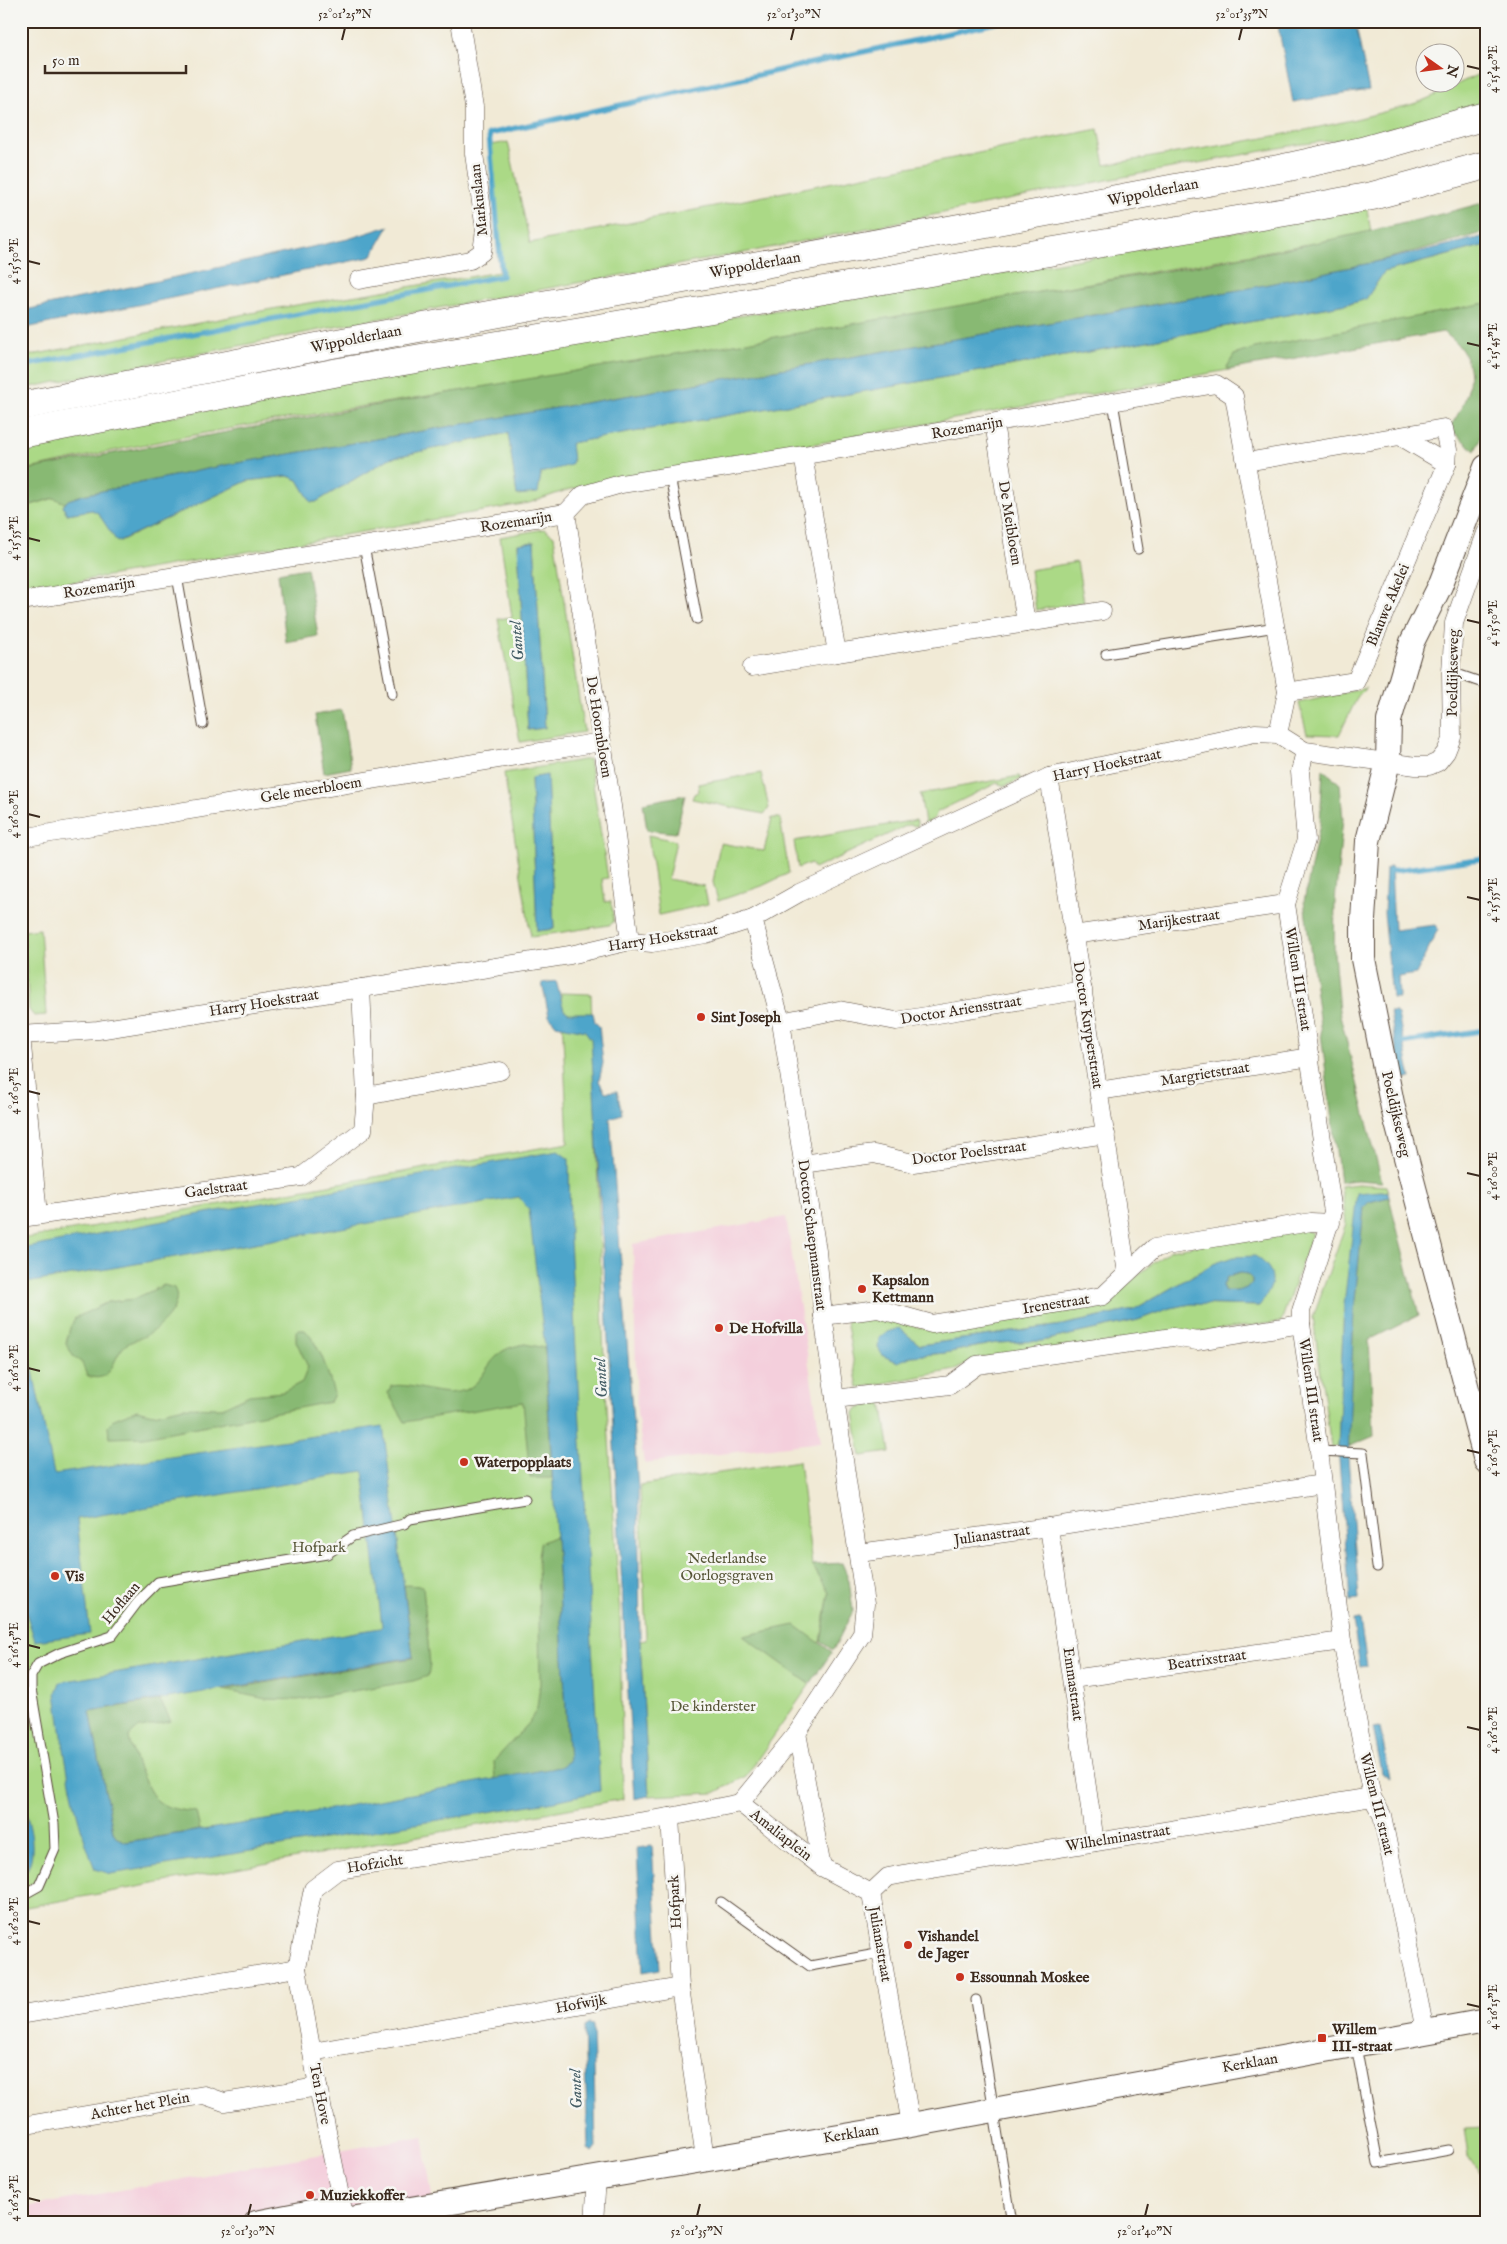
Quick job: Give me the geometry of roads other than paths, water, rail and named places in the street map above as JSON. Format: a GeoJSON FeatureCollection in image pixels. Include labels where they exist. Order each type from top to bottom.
{"type":"FeatureCollection","features":[{"type":"Feature","properties":{"kind":"main road","name":"Wippolderlaan"},"geometry":{"type":"LineString","coordinates":[[21,406],[342,342],[1284,168],[1362,151],[1486,116]]}},
{"type":"Feature","properties":{"kind":"main road","name":"Wippolderlaan"},"geometry":{"type":"LineString","coordinates":[[21,434],[339,372],[1297,210],[1372,196],[1486,166]]}},
{"type":"Feature","properties":{"kind":"street","name":"Markuslaan"},"geometry":{"type":"LineString","coordinates":[[359,280],[470,260],[482,252],[484,230],[474,154],[474,107],[460,21]]}},
{"type":"Feature","properties":{"kind":"street","name":"Rozemarijn"},"geometry":{"type":"LineString","coordinates":[[21,601],[566,514],[583,495],[621,484],[994,423],[1216,384],[1234,396],[1276,627],[1287,692],[1278,734]]}},
{"type":"Feature","properties":{"kind":"street","name":"De Meibloem"},"geometry":{"type":"LineString","coordinates":[[994,423],[1026,623]]}},
{"type":"Feature","properties":{"kind":"street","name":"Blauwe Akelei"},"geometry":{"type":"LineString","coordinates":[[1246,462],[1444,428],[1448,450],[1446,464],[1356,681],[1287,692]]}},
{"type":"Feature","properties":{"kind":"street"},"geometry":{"type":"LineString","coordinates":[[1400,436],[1446,464]]}},
{"type":"Feature","properties":{"kind":"street"},"geometry":{"type":"LineString","coordinates":[[803,455],[837,653]]}},
{"type":"Feature","properties":{"kind":"street","name":"Poeldijkseweg"},"geometry":{"type":"LineString","coordinates":[[1486,467],[1440,586],[1412,642],[1389,721],[1388,762],[1368,841],[1363,920],[1363,959],[1393,1108],[1486,1461]]}},
{"type":"Feature","properties":{"kind":"street","name":"De Hoornbloem"},"geometry":{"type":"LineString","coordinates":[[566,514],[612,806],[630,941]]}},
{"type":"Feature","properties":{"kind":"street","name":"Poeldijkseweg"},"geometry":{"type":"LineString","coordinates":[[1388,762],[1429,766],[1438,762],[1446,752],[1452,729],[1451,672],[1454,623],[1486,533]]}},
{"type":"Feature","properties":{"kind":"street"},"geometry":{"type":"LineString","coordinates":[[752,667],[1102,611]]}},
{"type":"Feature","properties":{"kind":"street","name":"Harry Hoekstraat"},"geometry":{"type":"LineString","coordinates":[[21,1035],[98,1030],[570,955],[630,941],[652,942],[706,934],[753,919],[799,893],[1049,777],[1255,733],[1278,734]]}},
{"type":"Feature","properties":{"kind":"street"},"geometry":{"type":"LineString","coordinates":[[1278,734],[1305,751],[1388,762]]}},
{"type":"Feature","properties":{"kind":"street","name":"Gele meerbloem"},"geometry":{"type":"LineString","coordinates":[[21,838],[601,742]]}},
{"type":"Feature","properties":{"kind":"street","name":"Willem III straat"},"geometry":{"type":"LineString","coordinates":[[1305,751],[1300,772],[1306,840],[1286,904],[1333,1212],[1301,1311],[1301,1324],[1320,1451],[1322,1484],[1342,1641],[1372,1796],[1382,1814],[1426,2031]]}},
{"type":"Feature","properties":{"kind":"street","name":"Doctor Kuyperstraat"},"geometry":{"type":"LineString","coordinates":[[1049,777],[1128,1273]]}},
{"type":"Feature","properties":{"kind":"street","name":"Marijkestraat"},"geometry":{"type":"LineString","coordinates":[[1073,935],[1286,904]]}},
{"type":"Feature","properties":{"kind":"street","name":"Doctor Schaepmanstraat"},"geometry":{"type":"LineString","coordinates":[[753,919],[781,1022],[859,1553]]}},
{"type":"Feature","properties":{"kind":"street","name":"Gaelstraat"},"geometry":{"type":"LineString","coordinates":[[30,1217],[301,1177],[363,1130],[366,1096],[361,988]]}},
{"type":"Feature","properties":{"kind":"street","name":"Doctor Ariensstraat"},"geometry":{"type":"LineString","coordinates":[[781,1022],[840,1010],[896,1021],[1082,990]]}},
{"type":"Feature","properties":{"kind":"street"},"geometry":{"type":"LineString","coordinates":[[21,1035],[30,1217]]}},
{"type":"Feature","properties":{"kind":"street","name":"Margrietstraat"},"geometry":{"type":"LineString","coordinates":[[1099,1091],[1310,1057]]}},
{"type":"Feature","properties":{"kind":"street"},"geometry":{"type":"LineString","coordinates":[[366,1096],[500,1071]]}},
{"type":"Feature","properties":{"kind":"street","name":"Doctor Poelsstraat"},"geometry":{"type":"LineString","coordinates":[[803,1164],[874,1154],[913,1162],[1106,1134]]}},
{"type":"Feature","properties":{"kind":"street","name":"Irenestraat"},"geometry":{"type":"LineString","coordinates":[[823,1316],[878,1309],[932,1324],[1103,1296],[1154,1248],[1311,1222],[1331,1223]]}},
{"type":"Feature","properties":{"kind":"street"},"geometry":{"type":"LineString","coordinates":[[835,1399],[950,1385],[977,1365],[1173,1337],[1197,1340],[1301,1324]]}},
{"type":"Feature","properties":{"kind":"street","name":"Julianastraat"},"geometry":{"type":"LineString","coordinates":[[859,1553],[1049,1527],[1322,1484]]}},
{"type":"Feature","properties":{"kind":"street","name":"Emmastraat"},"geometry":{"type":"LineString","coordinates":[[1049,1527],[1095,1842]]}},
{"type":"Feature","properties":{"kind":"street"},"geometry":{"type":"LineString","coordinates":[[740,1804],[797,1733],[862,1634],[865,1604],[859,1553]]}},
{"type":"Feature","properties":{"kind":"street","name":"Beatrixstraat"},"geometry":{"type":"LineString","coordinates":[[1072,1679],[1342,1641]]}},
{"type":"Feature","properties":{"kind":"street"},"geometry":{"type":"LineString","coordinates":[[797,1733],[822,1867]]}},
{"type":"Feature","properties":{"kind":"street","name":"Wilhelminastraat"},"geometry":{"type":"LineString","coordinates":[[871,1893],[888,1877],[1372,1796]]}},
{"type":"Feature","properties":{"kind":"street","name":"Hofzicht"},"geometry":{"type":"LineString","coordinates":[[297,1968],[313,1889],[338,1870],[740,1804]]}},
{"type":"Feature","properties":{"kind":"street","name":"Amaliaplein"},"geometry":{"type":"LineString","coordinates":[[740,1804],[822,1867]]}},
{"type":"Feature","properties":{"kind":"street","name":"Hofpark"},"geometry":{"type":"LineString","coordinates":[[670,1817],[680,1987]]}},
{"type":"Feature","properties":{"kind":"street","name":"Julianastraat"},"geometry":{"type":"LineString","coordinates":[[822,1867],[871,1893],[911,2125]]}},
{"type":"Feature","properties":{"kind":"street"},"geometry":{"type":"LineString","coordinates":[[21,2015],[297,1968]]}},
{"type":"Feature","properties":{"kind":"street","name":"Ten Hove"},"geometry":{"type":"LineString","coordinates":[[297,1968],[343,2221]]}},
{"type":"Feature","properties":{"kind":"street"},"geometry":{"type":"LineString","coordinates":[[680,1987],[705,2158]]}},
{"type":"Feature","properties":{"kind":"street","name":"Hofwijk"},"geometry":{"type":"LineString","coordinates":[[312,2052],[680,1987]]}},
{"type":"Feature","properties":{"kind":"street","name":"Kerklaan"},"geometry":{"type":"LineString","coordinates":[[343,2221],[705,2158],[911,2125],[1486,2021]]}},
{"type":"Feature","properties":{"kind":"street","name":"Achter het Plein"},"geometry":{"type":"LineString","coordinates":[[21,2126],[204,2094],[224,2102],[318,2087]]}},
{"type":"Feature","properties":{"kind":"street"},"geometry":{"type":"LineString","coordinates":[[594,2223],[597,2178]]}},
{"type":"Feature","properties":{"kind":"street"},"geometry":{"type":"LineString","coordinates":[[256,2223],[328,2209],[343,2221]]}},
{"type":"Feature","properties":{"kind":"lane"},"geometry":{"type":"LineString","coordinates":[[1113,402],[1138,549]]}},
{"type":"Feature","properties":{"kind":"lane"},"geometry":{"type":"LineString","coordinates":[[670,476],[697,619]]}},
{"type":"Feature","properties":{"kind":"lane"},"geometry":{"type":"LineString","coordinates":[[364,546],[392,694]]}},
{"type":"Feature","properties":{"kind":"lane"},"geometry":{"type":"LineString","coordinates":[[178,576],[203,724]]}},
{"type":"Feature","properties":{"kind":"lane"},"geometry":{"type":"LineString","coordinates":[[1106,654],[1276,627]]}},
{"type":"Feature","properties":{"kind":"lane"},"geometry":{"type":"LineString","coordinates":[[1451,672],[1486,684]]}},
{"type":"Feature","properties":{"kind":"lane"},"geometry":{"type":"LineString","coordinates":[[1320,1451],[1363,1453],[1377,1568]]}},
{"type":"Feature","properties":{"kind":"lane","name":"Hoflaan"},"geometry":{"type":"LineString","coordinates":[[21,1896],[39,1886],[56,1849],[31,1689],[31,1676],[38,1664],[60,1653],[112,1636],[137,1603],[158,1582],[327,1554],[353,1536],[404,1524],[410,1519],[525,1499]]}},
{"type":"Feature","properties":{"kind":"lane"},"geometry":{"type":"LineString","coordinates":[[721,1902],[810,1966],[882,1953]]}},
{"type":"Feature","properties":{"kind":"lane"},"geometry":{"type":"LineString","coordinates":[[976,2000],[1012,2223]]}},
{"type":"Feature","properties":{"kind":"lane"},"geometry":{"type":"LineString","coordinates":[[1356,2044],[1378,2163],[1449,2150]]}},
{"type":"Feature","properties":{"kind":"water"},"geometry":{"type":"Polygon","coordinates":[[[1277,21],[1355,21],[1369,90],[1293,102],[1277,21]]]}},
{"type":"Feature","properties":{"kind":"water"},"geometry":{"type":"Polygon","coordinates":[[[389,226],[371,257],[21,329],[21,311],[348,239],[389,226]]]}},
{"type":"Feature","properties":{"kind":"water"},"geometry":{"type":"Polygon","coordinates":[[[1486,236],[1486,245],[1384,272],[1366,299],[1357,302],[1088,352],[571,443],[573,461],[571,465],[541,473],[538,493],[517,495],[508,433],[390,458],[316,502],[311,502],[298,480],[288,476],[247,481],[117,542],[98,513],[92,510],[67,514],[63,506],[68,500],[83,495],[226,465],[1245,289],[1371,263],[1486,236]]]}},
{"type":"Feature","properties":{"kind":"water","name":"Gantel"},"geometry":{"type":"Polygon","coordinates":[[[534,542],[545,728],[528,730],[518,544],[534,542]]]}},
{"type":"Feature","properties":{"kind":"water"},"geometry":{"type":"Polygon","coordinates":[[[547,775],[554,929],[537,931],[531,778],[547,775]]]}},
{"type":"Feature","properties":{"kind":"water"},"geometry":{"type":"Polygon","coordinates":[[[1391,866],[1394,930],[1435,925],[1438,929],[1416,974],[1398,977],[1399,998],[1392,998],[1384,913],[1386,869],[1391,866]]]}},
{"type":"Feature","properties":{"kind":"water"},"geometry":{"type":"Polygon","coordinates":[[[556,981],[564,1010],[569,1013],[593,1013],[595,1022],[599,1026],[603,1063],[599,1081],[605,1092],[617,1091],[622,1114],[610,1118],[638,1488],[640,1641],[649,1796],[634,1799],[591,1039],[585,1031],[556,1025],[549,1016],[542,983],[556,981]]]}},
{"type":"Feature","properties":{"kind":"water"},"geometry":{"type":"Polygon","coordinates":[[[1390,1012],[1398,1014],[1411,1078],[1404,1079],[1390,1012]]]}},
{"type":"Feature","properties":{"kind":"water"},"geometry":{"type":"Polygon","coordinates":[[[558,1151],[569,1159],[570,1239],[600,1791],[555,1801],[111,1874],[95,1869],[80,1826],[70,1782],[56,1693],[60,1682],[380,1628],[382,1626],[363,1471],[77,1519],[90,1634],[35,1641],[21,1597],[21,1313],[54,1474],[383,1426],[413,1657],[90,1711],[113,1832],[117,1838],[126,1842],[297,1815],[560,1767],[569,1761],[545,1348],[529,1210],[519,1197],[21,1284],[21,1249],[200,1214],[558,1151]]]}},
{"type":"Feature","properties":{"kind":"water"},"geometry":{"type":"Polygon","coordinates":[[[1388,1192],[1389,1197],[1369,1202],[1364,1207],[1354,1310],[1348,1457],[1359,1600],[1350,1601],[1338,1447],[1344,1305],[1357,1193],[1388,1192]]]}},
{"type":"Feature","properties":{"kind":"water"},"geometry":{"type":"Polygon","coordinates":[[[1255,1256],[1268,1267],[1272,1279],[1271,1285],[1259,1306],[1191,1304],[1170,1308],[1138,1320],[1042,1341],[996,1343],[945,1353],[912,1356],[898,1362],[883,1356],[878,1348],[879,1338],[887,1332],[899,1328],[920,1345],[1062,1325],[1133,1310],[1213,1264],[1233,1257],[1255,1256]],[[1240,1273],[1227,1277],[1223,1285],[1224,1291],[1239,1290],[1252,1284],[1252,1279],[1247,1274],[1240,1273]]]}},
{"type":"Feature","properties":{"kind":"water"},"geometry":{"type":"Polygon","coordinates":[[[1360,1620],[1367,1666],[1360,1667],[1353,1621],[1360,1620]]]}},
{"type":"Feature","properties":{"kind":"water"},"geometry":{"type":"Polygon","coordinates":[[[1380,1727],[1390,1778],[1382,1773],[1373,1728],[1380,1727]]]}},
{"type":"Feature","properties":{"kind":"water"},"geometry":{"type":"Polygon","coordinates":[[[21,1793],[32,1837],[32,1848],[28,1869],[21,1878],[21,1793]]]}},
{"type":"Feature","properties":{"kind":"water"},"geometry":{"type":"Polygon","coordinates":[[[652,1846],[660,1969],[643,1972],[637,1848],[652,1846]]]}},
{"type":"Feature","properties":{"kind":"water"},"geometry":{"type":"Polygon","coordinates":[[[589,2024],[593,2025],[596,2148],[593,2152],[588,2149],[584,2027],[589,2024]]]}},
{"type":"Feature","properties":{"kind":"waterway"},"geometry":{"type":"LineString","coordinates":[[21,366],[502,276],[489,134],[1004,21]]}},
{"type":"Feature","properties":{"kind":"waterway"},"geometry":{"type":"LineString","coordinates":[[1390,871],[1486,858]]}},
{"type":"Feature","properties":{"kind":"waterway"},"geometry":{"type":"LineString","coordinates":[[1400,1043],[1486,1030]]}},
{"type":"Feature","properties":{"kind":"place","name":"Sint Joseph"},"geometry":{"type":"Point","coordinates":[701,1017]}},
{"type":"Feature","properties":{"kind":"place","name":"Kapsalon Kettmann"},"geometry":{"type":"Point","coordinates":[862,1289]}},
{"type":"Feature","properties":{"kind":"place","name":"De Hofvilla"},"geometry":{"type":"Point","coordinates":[719,1328]}},
{"type":"Feature","properties":{"kind":"place","name":"Waterpopplaats"},"geometry":{"type":"Point","coordinates":[464,1462]}},
{"type":"Feature","properties":{"kind":"place","name":"Vis"},"geometry":{"type":"Point","coordinates":[55,1576]}},
{"type":"Feature","properties":{"kind":"place","name":"Vishandel de Jager"},"geometry":{"type":"Point","coordinates":[908,1945]}},
{"type":"Feature","properties":{"kind":"place","name":"Essounnah Moskee"},"geometry":{"type":"Point","coordinates":[960,1977]}},
{"type":"Feature","properties":{"kind":"place","name":"Willem III-straat"},"geometry":{"type":"Point","coordinates":[1322,2038]}},
{"type":"Feature","properties":{"kind":"place","name":"Muziekkoffer"},"geometry":{"type":"Point","coordinates":[310,2195]}},
{"type":"Feature","properties":{"kind":"park label","name":"Nederlandse Oorlogsgraven"},"geometry":{"type":"Point","coordinates":[727,1566]}},
{"type":"Feature","properties":{"kind":"park label","name":"De kinderster"},"geometry":{"type":"Point","coordinates":[713,1706]}}]}
